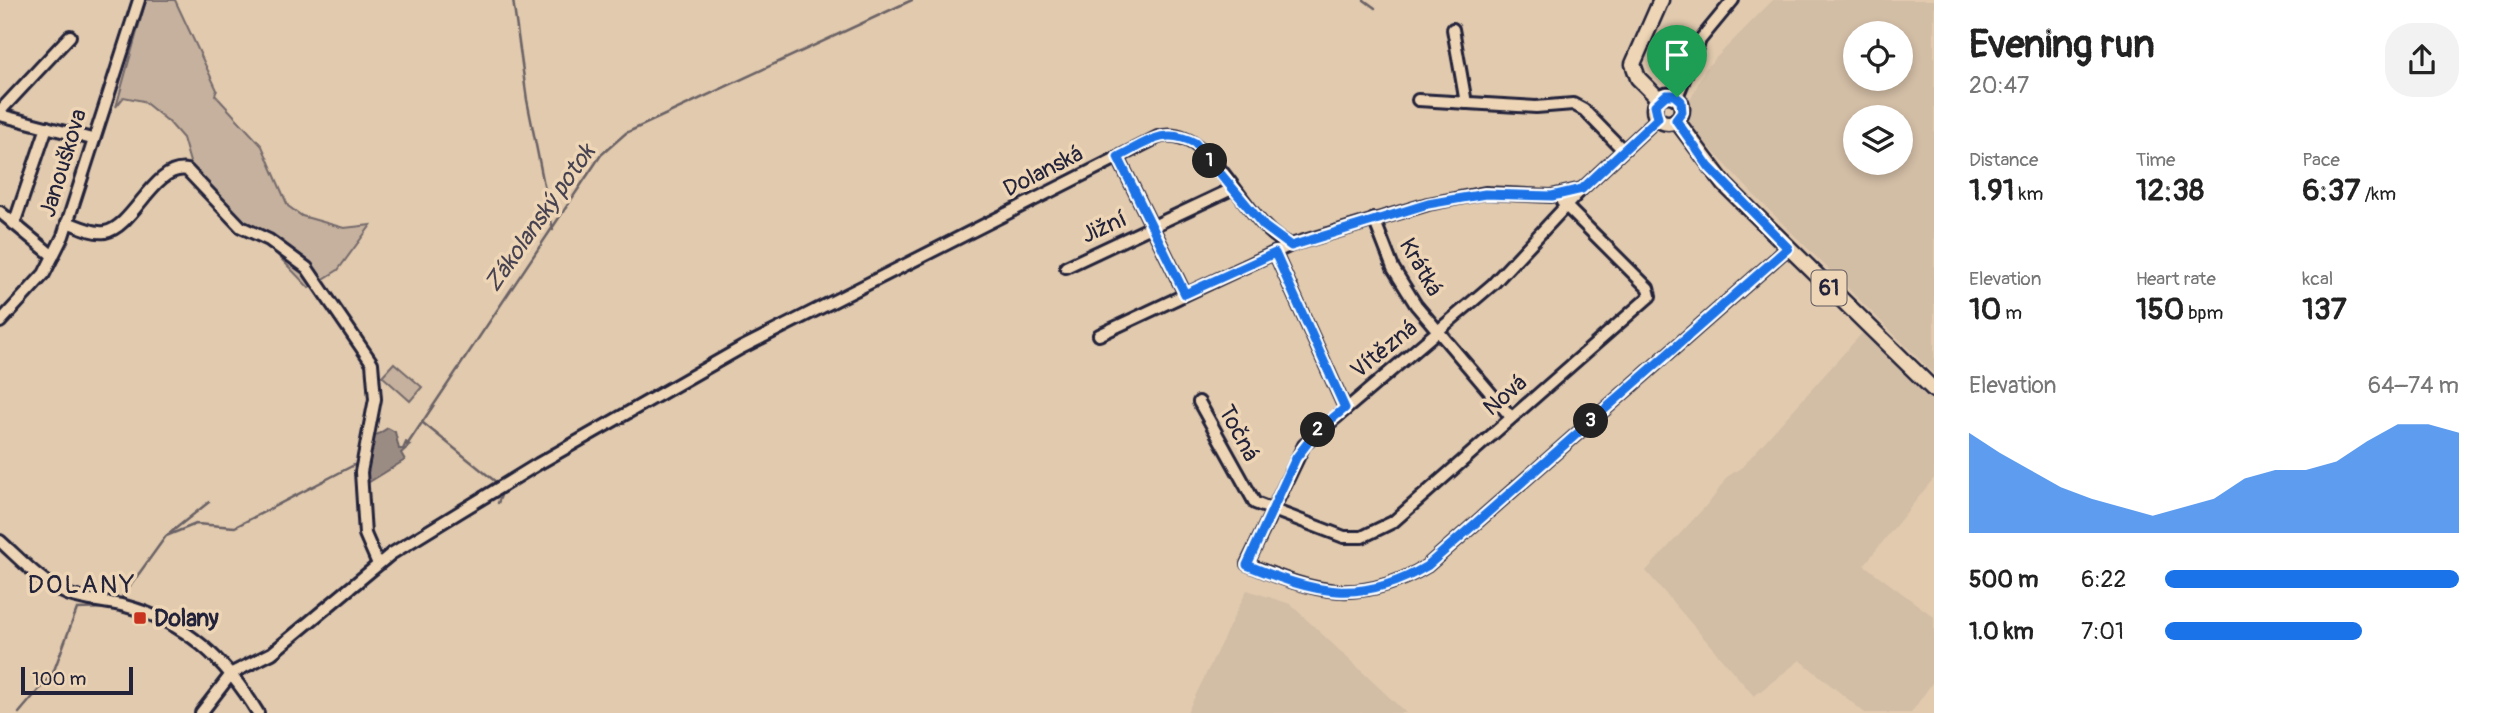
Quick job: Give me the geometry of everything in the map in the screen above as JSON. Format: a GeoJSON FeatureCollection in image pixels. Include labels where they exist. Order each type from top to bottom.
{"type":"FeatureCollection","features":[{"type":"Feature","properties":{"kind":"main road"},"geometry":{"type":"LineString","coordinates":[[1658,98],[1638,78],[1633,64],[1661,0]]}},
{"type":"Feature","properties":{"kind":"main road"},"geometry":{"type":"LineString","coordinates":[[1666,95],[1677,97],[1682,112],[1676,120],[1667,123],[1658,118],[1654,108],[1658,98],[1666,95]]}},
{"type":"Feature","properties":{"kind":"main road","name":"61"},"geometry":{"type":"LineString","coordinates":[[1676,120],[1709,167],[1934,390]]}},
{"type":"Feature","properties":{"kind":"street","name":"Janouškova"},"geometry":{"type":"LineString","coordinates":[[0,322],[32,290],[53,256],[67,222],[139,0]]}},
{"type":"Feature","properties":{"kind":"street"},"geometry":{"type":"LineString","coordinates":[[1677,97],[1700,40],[1733,0]]}},
{"type":"Feature","properties":{"kind":"street"},"geometry":{"type":"LineString","coordinates":[[1453,29],[1466,103]]}},
{"type":"Feature","properties":{"kind":"street"},"geometry":{"type":"LineString","coordinates":[[70,36],[0,113],[92,139]]}},
{"type":"Feature","properties":{"kind":"street"},"geometry":{"type":"LineString","coordinates":[[1418,100],[1536,107],[1573,104],[1622,149]]}},
{"type":"Feature","properties":{"kind":"street"},"geometry":{"type":"LineString","coordinates":[[1099,335],[1291,246],[1374,219],[1428,204],[1485,194],[1558,195],[1582,189],[1658,118]]}},
{"type":"Feature","properties":{"kind":"street"},"geometry":{"type":"LineString","coordinates":[[14,224],[47,127]]}},
{"type":"Feature","properties":{"kind":"street","name":"Dolanská"},"geometry":{"type":"LineString","coordinates":[[232,673],[281,646],[378,564],[668,387],[1158,137],[1182,136],[1195,143],[1264,226],[1291,246]]}},
{"type":"Feature","properties":{"kind":"street"},"geometry":{"type":"LineString","coordinates":[[1118,157],[1185,294]]}},
{"type":"Feature","properties":{"kind":"street"},"geometry":{"type":"LineString","coordinates":[[67,222],[103,233],[111,230],[170,172],[187,170],[241,227],[269,240],[307,268],[372,363],[375,399],[361,472],[365,534],[378,564]]}},
{"type":"Feature","properties":{"kind":"street","name":"Jižní"},"geometry":{"type":"LineString","coordinates":[[1066,267],[1153,229],[1234,188]]}},
{"type":"Feature","properties":{"kind":"street","name":"Vítězná"},"geometry":{"type":"LineString","coordinates":[[1582,189],[1493,284],[1304,445],[1247,565],[1297,586],[1356,593],[1397,584],[1427,566],[1788,248]]}},
{"type":"Feature","properties":{"kind":"street"},"geometry":{"type":"LineString","coordinates":[[1558,195],[1565,208]]}},
{"type":"Feature","properties":{"kind":"street","name":"Nová"},"geometry":{"type":"LineString","coordinates":[[1272,510],[1344,537],[1362,537],[1380,531],[1650,296],[1648,288],[1565,208]]}},
{"type":"Feature","properties":{"kind":"street"},"geometry":{"type":"LineString","coordinates":[[0,212],[53,256]]}},
{"type":"Feature","properties":{"kind":"street","name":"Krátká"},"geometry":{"type":"LineString","coordinates":[[1374,219],[1401,282],[1439,332],[1511,417]]}},
{"type":"Feature","properties":{"kind":"street"},"geometry":{"type":"LineString","coordinates":[[1275,253],[1345,408]]}},
{"type":"Feature","properties":{"kind":"street","name":"Točná"},"geometry":{"type":"LineString","coordinates":[[1199,402],[1251,500],[1272,510]]}},
{"type":"Feature","properties":{"kind":"street"},"geometry":{"type":"LineString","coordinates":[[0,541],[62,591],[121,604],[173,624],[209,650],[232,673],[258,713]]}},
{"type":"Feature","properties":{"kind":"street"},"geometry":{"type":"LineString","coordinates":[[201,713],[232,673]]}},
{"type":"Feature","properties":{"kind":"shaded area"},"geometry":{"type":"Polygon","coordinates":[[[146,0],[175,0],[217,90],[215,95],[262,146],[288,206],[302,216],[344,228],[371,225],[338,270],[309,288],[263,240],[242,229],[192,169],[183,138],[169,122],[143,101],[124,97],[116,107],[146,0]]]}},
{"type":"Feature","properties":{"kind":"shaded area"},"geometry":{"type":"Polygon","coordinates":[[[1773,0],[1934,0],[1934,374],[1755,196],[1695,132],[1689,121],[1688,105],[1705,69],[1773,0]]]}},
{"type":"Feature","properties":{"kind":"shaded area"},"geometry":{"type":"Polygon","coordinates":[[[1864,331],[1934,400],[1934,478],[1864,565],[1934,617],[1934,680],[1911,713],[1865,713],[1800,660],[1754,696],[1646,571],[1713,498],[1727,477],[1742,467],[1864,331]]]}},
{"type":"Feature","properties":{"kind":"shaded area"},"geometry":{"type":"Polygon","coordinates":[[[394,363],[422,387],[410,401],[382,376],[394,363]]]}},
{"type":"Feature","properties":{"kind":"shaded area"},"geometry":{"type":"Polygon","coordinates":[[[388,428],[395,432],[399,449],[403,449],[406,442],[410,445],[401,453],[405,460],[366,484],[367,441],[388,428]]]}},
{"type":"Feature","properties":{"kind":"shaded area"},"geometry":{"type":"Polygon","coordinates":[[[1247,590],[1290,604],[1406,713],[1187,713],[1247,590]]]}},
{"type":"Feature","properties":{"kind":"waterway"},"geometry":{"type":"LineString","coordinates":[[513,0],[527,100],[553,230]]}},
{"type":"Feature","properties":{"kind":"waterway","name":"Zákolanský potok"},"geometry":{"type":"LineString","coordinates":[[407,445],[601,155],[626,133],[912,0]]}},
{"type":"Feature","properties":{"kind":"waterway"},"geometry":{"type":"LineString","coordinates":[[1364,0],[1375,8]]}},
{"type":"Feature","properties":{"kind":"waterway"},"geometry":{"type":"LineString","coordinates":[[423,423],[496,482]]}},
{"type":"Feature","properties":{"kind":"waterway","name":"Zákolanský potok"},"geometry":{"type":"LineString","coordinates":[[120,600],[166,536],[196,524],[235,527],[356,464]]}},
{"type":"Feature","properties":{"kind":"waterway"},"geometry":{"type":"LineString","coordinates":[[498,503],[502,493]]}},
{"type":"Feature","properties":{"kind":"waterway"},"geometry":{"type":"LineString","coordinates":[[170,533],[209,502]]}},
{"type":"Feature","properties":{"kind":"waterway","name":"Zákolanský potok"},"geometry":{"type":"LineString","coordinates":[[19,713],[53,673],[77,609],[109,608]]}},
{"type":"Feature","properties":{"kind":"place","name":"Dolany"},"geometry":{"type":"Point","coordinates":[140,618]}},
{"type":"Feature","properties":{"kind":"district","name":"DOLANY"},"geometry":{"type":"Point","coordinates":[82,585]}},
{"type":"Feature","properties":{"kind":"route"},"geometry":{"type":"LineString","coordinates":[[1666,95],[1677,97],[1681,101],[1682,112],[1676,120],[1701,158],[1788,248],[1427,566],[1397,584],[1356,593],[1297,586],[1247,565],[1304,445],[1345,408],[1275,253],[1185,294],[1118,157],[1158,137],[1182,136],[1195,143],[1264,226],[1283,243],[1291,246],[1428,204],[1485,194],[1511,192],[1552,196],[1582,189],[1658,118],[1654,108],[1658,98],[1666,95]]}}]}
